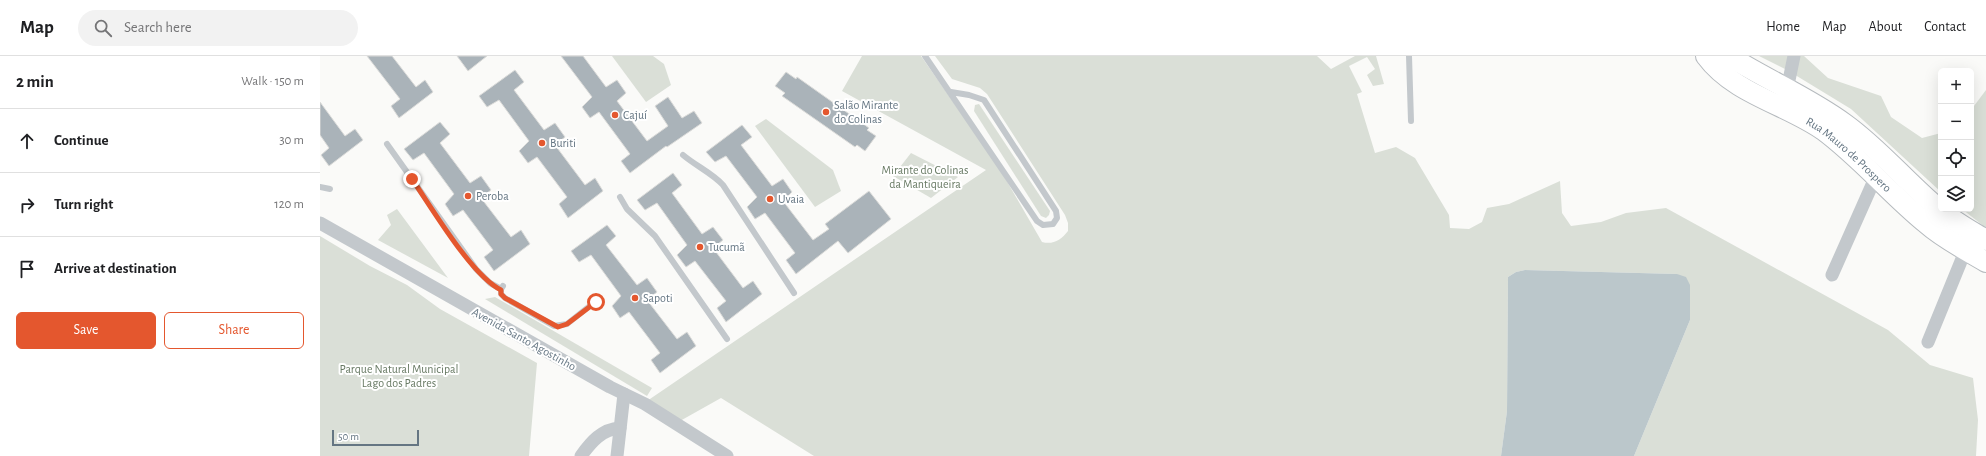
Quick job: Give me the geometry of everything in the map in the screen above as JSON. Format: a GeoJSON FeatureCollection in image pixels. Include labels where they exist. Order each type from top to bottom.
{"type":"FeatureCollection","features":[{"type":"Feature","properties":{"kind":"main road","name":"Rua Mauro de Prospero"},"geometry":{"type":"LineString","coordinates":[[1706,56],[1715,68],[1737,83],[1769,102],[1821,129],[1850,152],[1927,224],[1986,262]]}},
{"type":"Feature","properties":{"kind":"main road","name":"Rua Mauro de Prospero"},"geometry":{"type":"LineString","coordinates":[[1729,56],[1821,108],[1846,124],[1880,154],[1933,205],[1947,216],[1986,240]]}},
{"type":"Feature","properties":{"kind":"street"},"geometry":{"type":"LineString","coordinates":[[1787,90],[1794,56]]}},
{"type":"Feature","properties":{"kind":"street"},"geometry":{"type":"LineString","coordinates":[[1832,275],[1876,176]]}},
{"type":"Feature","properties":{"kind":"street","name":"Avenida Santo Agostinho"},"geometry":{"type":"LineString","coordinates":[[320,223],[624,394],[645,404],[727,456]]}},
{"type":"Feature","properties":{"kind":"street"},"geometry":{"type":"LineString","coordinates":[[1928,342],[1966,249]]}},
{"type":"Feature","properties":{"kind":"street"},"geometry":{"type":"LineString","coordinates":[[617,456],[624,394]]}},
{"type":"Feature","properties":{"kind":"street"},"geometry":{"type":"LineString","coordinates":[[581,456],[591,442],[611,429],[620,428]]}},
{"type":"Feature","properties":{"kind":"street"},"geometry":{"type":"LineString","coordinates":[[704,442],[705,456]]}},
{"type":"Feature","properties":{"kind":"lane"},"geometry":{"type":"LineString","coordinates":[[925,56],[951,92],[1037,221],[1046,226],[1053,224],[1057,218],[1056,211],[984,100],[969,95],[951,92]]}},
{"type":"Feature","properties":{"kind":"lane"},"geometry":{"type":"LineString","coordinates":[[1409,56],[1411,121]]}},
{"type":"Feature","properties":{"kind":"lane"},"geometry":{"type":"LineString","coordinates":[[387,144],[476,269],[490,283],[502,288],[501,294],[505,298],[558,327],[567,324],[596,302]]}},
{"type":"Feature","properties":{"kind":"lane"},"geometry":{"type":"LineString","coordinates":[[683,155],[723,184],[794,293]]}},
{"type":"Feature","properties":{"kind":"lane"},"geometry":{"type":"LineString","coordinates":[[320,187],[330,189]]}},
{"type":"Feature","properties":{"kind":"lane"},"geometry":{"type":"LineString","coordinates":[[620,198],[627,209],[655,236],[727,339]]}},
{"type":"Feature","properties":{"kind":"green space"},"geometry":{"type":"Polygon","coordinates":[[[612,56],[653,56],[664,64],[671,85],[646,102],[612,56]]]}},
{"type":"Feature","properties":{"kind":"green space"},"geometry":{"type":"Polygon","coordinates":[[[862,56],[921,56],[998,166],[1042,242],[1050,243],[1063,237],[1068,231],[1068,223],[1065,215],[987,94],[980,88],[952,79],[935,56],[1317,56],[1331,69],[1355,56],[1376,56],[1384,84],[1373,86],[1367,75],[1375,69],[1367,57],[1349,66],[1362,92],[1357,94],[1375,153],[1396,147],[1415,158],[1449,215],[1450,228],[1469,229],[1482,222],[1487,208],[1509,204],[1560,181],[1562,213],[1571,226],[1601,222],[1626,213],[1666,208],[1888,330],[1930,365],[1973,378],[1978,420],[1976,456],[1634,456],[1690,320],[1677,274],[1525,270],[1516,272],[1508,277],[1507,411],[1501,456],[814,456],[721,398],[680,421],[647,401],[986,170],[842,91],[862,56]]]}},
{"type":"Feature","properties":{"kind":"green space"},"geometry":{"type":"Polygon","coordinates":[[[1759,56],[1804,56],[1828,78],[1881,96],[1891,117],[1922,138],[1938,134],[1938,189],[1851,109],[1787,70],[1759,56]]]}},
{"type":"Feature","properties":{"kind":"green space"},"geometry":{"type":"Polygon","coordinates":[[[1986,90],[1986,228],[1966,212],[1974,212],[1974,106],[1986,90]]]}},
{"type":"Feature","properties":{"kind":"green space"},"geometry":{"type":"Polygon","coordinates":[[[979,104],[1050,211],[1046,218],[1041,216],[974,111],[975,105],[979,104]]]}},
{"type":"Feature","properties":{"kind":"green space"},"geometry":{"type":"Polygon","coordinates":[[[766,119],[833,170],[841,191],[815,207],[755,126],[766,119]]]}},
{"type":"Feature","properties":{"kind":"green space","name":"Mirante do Colinas da Mantiqueira"},"geometry":{"type":"Polygon","coordinates":[[[911,153],[958,177],[931,198],[893,176],[911,153]]]}},
{"type":"Feature","properties":{"kind":"green space"},"geometry":{"type":"Polygon","coordinates":[[[397,209],[448,278],[378,240],[391,225],[387,215],[397,209]]]}},
{"type":"Feature","properties":{"kind":"green space","name":"Parque Natural Municipal Lago dos Padres"},"geometry":{"type":"Polygon","coordinates":[[[320,236],[370,266],[407,285],[440,309],[537,363],[529,456],[320,456],[320,236]]]}},
{"type":"Feature","properties":{"kind":"green space"},"geometry":{"type":"Polygon","coordinates":[[[495,297],[652,388],[647,396],[485,299],[495,297]]]}},
{"type":"Feature","properties":{"kind":"shaded area"},"geometry":{"type":"Polygon","coordinates":[[[1525,270],[1677,274],[1686,277],[1690,285],[1690,320],[1634,456],[1501,456],[1507,411],[1508,277],[1516,272],[1525,270]]]}},
{"type":"Feature","properties":{"kind":"building"},"geometry":{"type":"Polygon","coordinates":[[[367,56],[392,56],[416,87],[425,80],[433,92],[399,118],[391,106],[400,99],[367,56]]]}},
{"type":"Feature","properties":{"kind":"building"},"geometry":{"type":"Polygon","coordinates":[[[457,56],[487,56],[468,71],[457,56]]]}},
{"type":"Feature","properties":{"kind":"building","name":"Cajuí"},"geometry":{"type":"Polygon","coordinates":[[[561,56],[583,56],[606,87],[617,80],[626,93],[617,101],[647,141],[668,126],[655,106],[668,97],[682,118],[694,111],[702,123],[667,147],[666,146],[630,173],[621,161],[630,154],[599,112],[590,118],[582,107],[592,97],[561,56]]]}},
{"type":"Feature","properties":{"kind":"building","name":"Buriti"},"geometry":{"type":"Polygon","coordinates":[[[515,70],[524,82],[514,90],[544,130],[555,123],[565,137],[555,145],[585,185],[595,178],[603,191],[568,218],[559,204],[567,197],[537,157],[528,163],[519,151],[529,141],[499,100],[487,107],[479,96],[515,70]]]}},
{"type":"Feature","properties":{"kind":"building","name":"Salão Mirante do Colinas"},"geometry":{"type":"Polygon","coordinates":[[[786,72],[796,79],[797,77],[869,128],[867,130],[876,136],[865,151],[857,145],[855,147],[782,96],[785,93],[775,86],[786,72]]]}},
{"type":"Feature","properties":{"kind":"building"},"geometry":{"type":"Polygon","coordinates":[[[320,102],[345,136],[355,129],[363,140],[329,166],[321,155],[329,148],[320,135],[320,102]]]}},
{"type":"Feature","properties":{"kind":"building","name":"Peroba"},"geometry":{"type":"Polygon","coordinates":[[[440,122],[450,134],[440,143],[470,183],[481,176],[491,190],[481,198],[511,237],[521,230],[530,244],[494,271],[484,257],[493,250],[463,210],[453,216],[445,204],[454,194],[424,153],[413,160],[404,149],[440,122]]]}},
{"type":"Feature","properties":{"kind":"building","name":"Uvaia"},"geometry":{"type":"Polygon","coordinates":[[[742,125],[752,137],[741,145],[772,186],[783,179],[792,192],[783,201],[813,240],[829,229],[825,224],[869,191],[891,219],[848,253],[838,241],[796,274],[786,260],[795,253],[765,213],[755,219],[747,207],[757,197],[726,156],[715,162],[706,152],[742,125]]]}},
{"type":"Feature","properties":{"kind":"building","name":"Tucumã"},"geometry":{"type":"Polygon","coordinates":[[[673,173],[682,185],[672,193],[702,234],[713,227],[723,240],[713,248],[743,288],[753,281],[762,294],[726,322],[717,308],[726,301],[695,261],[686,267],[677,255],[687,245],[657,203],[645,210],[637,200],[673,173]]]}},
{"type":"Feature","properties":{"kind":"building","name":"Sapoti"},"geometry":{"type":"Polygon","coordinates":[[[607,225],[616,236],[606,245],[637,285],[647,278],[657,292],[647,300],[677,339],[687,332],[696,346],[660,373],[651,360],[660,353],[629,312],[620,318],[612,306],[621,296],[591,255],[579,262],[571,251],[607,225]]]}},
{"type":"Feature","properties":{"kind":"place","name":"Salão Mirante do Colinas"},"geometry":{"type":"Point","coordinates":[826,112]}},
{"type":"Feature","properties":{"kind":"place","name":"Cajuí"},"geometry":{"type":"Point","coordinates":[615,115]}},
{"type":"Feature","properties":{"kind":"place","name":"Buriti"},"geometry":{"type":"Point","coordinates":[542,143]}},
{"type":"Feature","properties":{"kind":"place","name":"Peroba"},"geometry":{"type":"Point","coordinates":[468,196]}},
{"type":"Feature","properties":{"kind":"place","name":"Uvaia"},"geometry":{"type":"Point","coordinates":[770,199]}},
{"type":"Feature","properties":{"kind":"place","name":"Tucumã"},"geometry":{"type":"Point","coordinates":[700,247]}},
{"type":"Feature","properties":{"kind":"place","name":"Sapoti"},"geometry":{"type":"Point","coordinates":[635,298]}},
{"type":"Feature","properties":{"kind":"route"},"geometry":{"type":"LineString","coordinates":[[412,179],[476,269],[490,283],[501,290],[501,294],[505,298],[558,327],[567,324],[596,302]]}}]}
